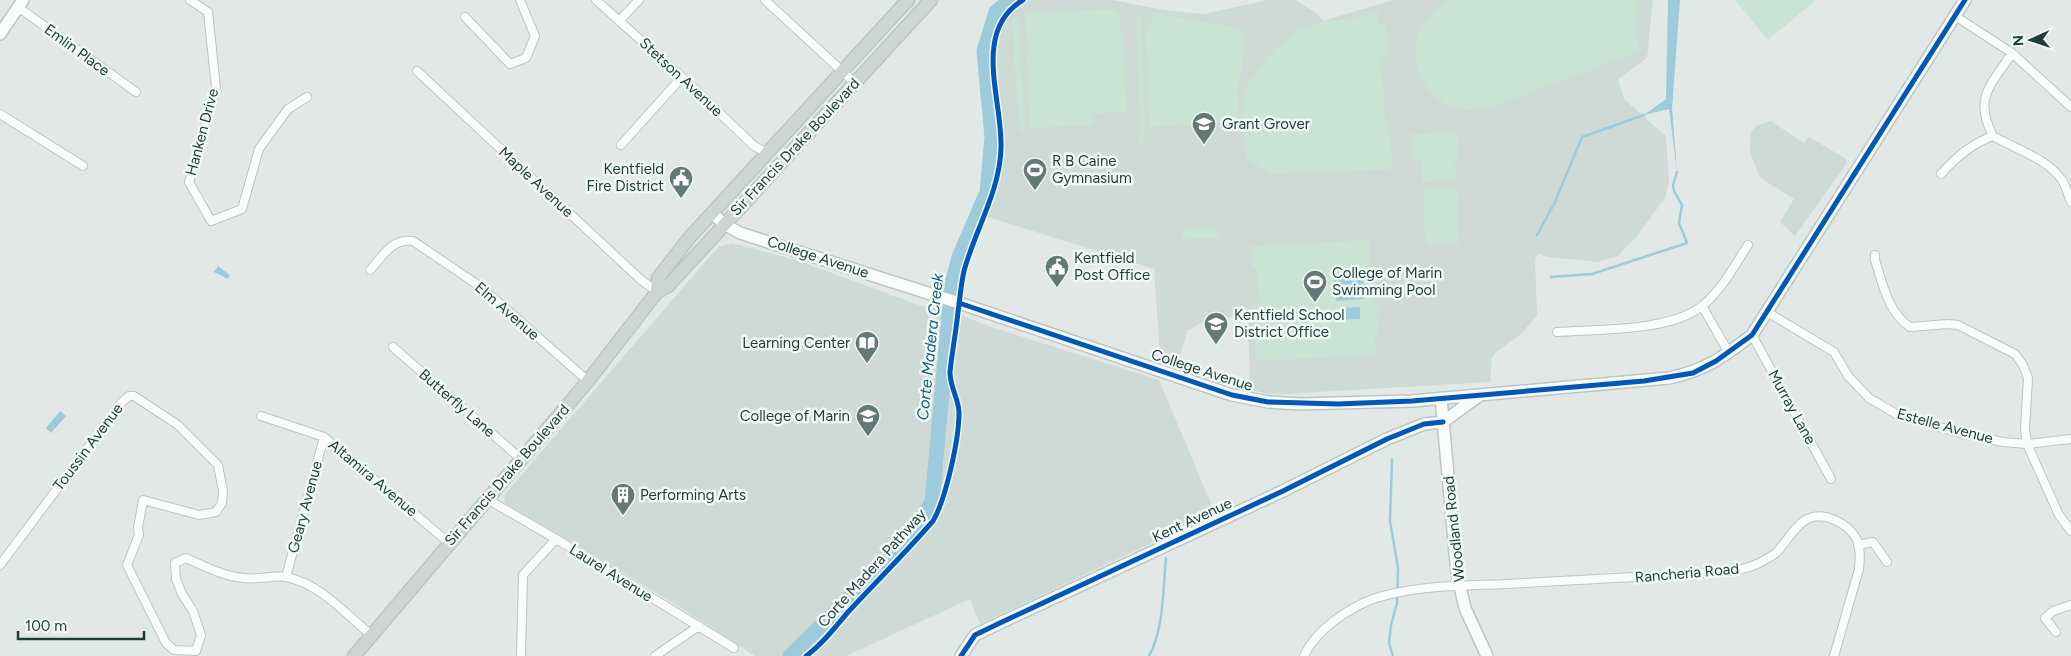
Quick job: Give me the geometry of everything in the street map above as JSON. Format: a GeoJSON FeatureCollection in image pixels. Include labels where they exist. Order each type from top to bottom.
{"type":"FeatureCollection","features":[{"type":"Feature","properties":{"kind":"main road","name":"Sir Francis Drake Boulevard"},"geometry":{"type":"LineString","coordinates":[[657,292],[658,278],[662,272],[712,212],[908,0]]}},
{"type":"Feature","properties":{"kind":"main road","name":"College Avenue"},"geometry":{"type":"LineString","coordinates":[[712,212],[724,224],[740,233],[936,295],[1243,398],[1300,404],[1412,401],[1669,378],[1693,373],[1729,353],[1752,335],[1965,0]]}},
{"type":"Feature","properties":{"kind":"main road","name":"Sir Francis Drake Boulevard"},"geometry":{"type":"LineString","coordinates":[[354,656],[588,381],[657,292],[668,286],[927,2]]}},
{"type":"Feature","properties":{"kind":"main road"},"geometry":{"type":"LineString","coordinates":[[0,34],[20,4]]}},
{"type":"Feature","properties":{"kind":"main road"},"geometry":{"type":"LineString","coordinates":[[1443,422],[1481,395]]}},
{"type":"Feature","properties":{"kind":"main road","name":"Woodland Road"},"geometry":{"type":"LineString","coordinates":[[1442,398],[1459,587],[1471,623],[1487,656]]}},
{"type":"Feature","properties":{"kind":"main road","name":"Kent Avenue"},"geometry":{"type":"LineString","coordinates":[[961,656],[975,635],[1283,491],[1387,439],[1424,424],[1443,422]]}},
{"type":"Feature","properties":{"kind":"street","name":"Hanken Drive"},"geometry":{"type":"LineString","coordinates":[[190,0],[208,12],[216,88],[189,182],[210,221],[242,209],[259,149],[288,109],[307,97]]}},
{"type":"Feature","properties":{"kind":"street"},"geometry":{"type":"LineString","coordinates":[[465,17],[510,64],[526,58],[535,36],[520,0]]}},
{"type":"Feature","properties":{"kind":"street","name":"Stetson Avenue"},"geometry":{"type":"LineString","coordinates":[[596,0],[682,77],[754,146],[767,153]]}},
{"type":"Feature","properties":{"kind":"street"},"geometry":{"type":"LineString","coordinates":[[619,21],[639,0]]}},
{"type":"Feature","properties":{"kind":"street"},"geometry":{"type":"LineString","coordinates":[[765,0],[855,83]]}},
{"type":"Feature","properties":{"kind":"street","name":"Emlin Place"},"geometry":{"type":"LineString","coordinates":[[20,4],[136,92]]}},
{"type":"Feature","properties":{"kind":"street"},"geometry":{"type":"LineString","coordinates":[[1955,16],[2012,53],[2071,107]]}},
{"type":"Feature","properties":{"kind":"street"},"geometry":{"type":"LineString","coordinates":[[2012,53],[1984,97],[1984,117],[1993,136],[2040,161],[2055,173],[2062,181],[2071,202]]}},
{"type":"Feature","properties":{"kind":"street","name":"Maple Avenue"},"geometry":{"type":"LineString","coordinates":[[418,71],[640,279],[657,292]]}},
{"type":"Feature","properties":{"kind":"street"},"geometry":{"type":"LineString","coordinates":[[621,145],[682,77]]}},
{"type":"Feature","properties":{"kind":"street"},"geometry":{"type":"LineString","coordinates":[[0,114],[83,166]]}},
{"type":"Feature","properties":{"kind":"street"},"geometry":{"type":"LineString","coordinates":[[1941,174],[1956,158],[1985,139],[1993,136]]}},
{"type":"Feature","properties":{"kind":"street","name":"Elm Avenue"},"geometry":{"type":"LineString","coordinates":[[370,270],[397,242],[405,240],[413,242],[481,287],[588,381]]}},
{"type":"Feature","properties":{"kind":"street"},"geometry":{"type":"LineString","coordinates":[[1557,332],[1658,324],[1676,320],[1702,306],[1725,282],[1748,245]]}},
{"type":"Feature","properties":{"kind":"street"},"geometry":{"type":"LineString","coordinates":[[1876,255],[1875,260],[1891,308],[1910,327],[1958,325],[2015,354],[2023,365],[2028,378],[2025,429],[2027,444],[2059,515],[2071,531]]}},
{"type":"Feature","properties":{"kind":"street"},"geometry":{"type":"LineString","coordinates":[[1702,306],[1729,353]]}},
{"type":"Feature","properties":{"kind":"street","name":"Estelle Avenue"},"geometry":{"type":"LineString","coordinates":[[1767,312],[1834,352],[1848,376],[1869,398],[1881,407],[1898,415],[1963,434],[2027,444],[2071,439]]}},
{"type":"Feature","properties":{"kind":"street","name":"Murray Lane"},"geometry":{"type":"LineString","coordinates":[[1752,335],[1831,479]]}},
{"type":"Feature","properties":{"kind":"street","name":"Butterfly Lane"},"geometry":{"type":"LineString","coordinates":[[393,347],[521,459]]}},
{"type":"Feature","properties":{"kind":"street","name":"Toussin Avenue"},"geometry":{"type":"LineString","coordinates":[[0,565],[122,402],[129,396],[134,396],[178,425],[196,441],[218,465],[223,491],[222,504],[216,512],[199,515],[143,500],[138,528],[139,535],[127,565],[166,642],[174,650],[196,651],[201,635],[193,611],[182,594],[176,579],[175,563],[186,558],[206,567],[243,578],[286,577],[319,592],[371,635]]}},
{"type":"Feature","properties":{"kind":"street","name":"Altamira Avenue"},"geometry":{"type":"LineString","coordinates":[[261,416],[324,437],[449,543]]}},
{"type":"Feature","properties":{"kind":"street","name":"Geary Avenue"},"geometry":{"type":"LineString","coordinates":[[286,577],[324,437]]}},
{"type":"Feature","properties":{"kind":"street","name":"Laurel Avenue"},"geometry":{"type":"LineString","coordinates":[[487,499],[734,648]]}},
{"type":"Feature","properties":{"kind":"street","name":"Rancheria Road"},"geometry":{"type":"LineString","coordinates":[[1304,656],[1322,632],[1341,616],[1363,603],[1393,594],[1459,587],[1707,573],[1743,568],[1752,566],[1774,554],[1801,523],[1813,518],[1835,520],[1844,525],[1856,538],[1858,545]]}},
{"type":"Feature","properties":{"kind":"street"},"geometry":{"type":"LineString","coordinates":[[522,656],[523,575],[556,539]]}},
{"type":"Feature","properties":{"kind":"street"},"geometry":{"type":"LineString","coordinates":[[1834,656],[1859,568],[1858,545],[1873,542],[1886,562]]}},
{"type":"Feature","properties":{"kind":"street"},"geometry":{"type":"LineString","coordinates":[[2056,632],[2045,618],[2053,611],[2071,605]]}},
{"type":"Feature","properties":{"kind":"street"},"geometry":{"type":"LineString","coordinates":[[655,656],[699,626]]}},
{"type":"Feature","properties":{"kind":"shaded area"},"geometry":{"type":"Polygon","coordinates":[[[1030,0],[1113,0],[1163,10],[1204,14],[1268,0],[1295,0],[1318,14],[1323,21],[1393,0],[1653,0],[1647,58],[1618,79],[1624,99],[1666,136],[1669,182],[1665,198],[1636,237],[1618,256],[1598,262],[1549,257],[1539,254],[1535,259],[1537,315],[1521,334],[1496,352],[1492,358],[1490,382],[1283,394],[1268,394],[1248,389],[1250,370],[1247,316],[1211,318],[1188,330],[1179,362],[1160,356],[1154,269],[988,217],[1005,156],[995,66],[995,49],[998,35],[1005,22],[1013,11],[1030,0]]]}},
{"type":"Feature","properties":{"kind":"shaded area"},"geometry":{"type":"Polygon","coordinates":[[[1771,121],[1804,143],[1809,137],[1845,158],[1847,163],[1795,236],[1780,222],[1794,199],[1760,178],[1750,152],[1751,132],[1756,126],[1771,121]]]}},
{"type":"Feature","properties":{"kind":"shaded area","name":"College of Marin"},"geometry":{"type":"Polygon","coordinates":[[[732,243],[799,261],[919,305],[953,312],[988,326],[1159,380],[1215,513],[980,624],[970,599],[846,656],[755,656],[667,599],[506,504],[504,498],[505,494],[711,255],[719,247],[732,243]]]}},
{"type":"Feature","properties":{"kind":"green space"},"geometry":{"type":"Polygon","coordinates":[[[1450,0],[1636,0],[1638,11],[1635,33],[1641,51],[1490,108],[1456,109],[1436,97],[1424,84],[1415,54],[1417,38],[1424,23],[1435,10],[1450,0]]]}},
{"type":"Feature","properties":{"kind":"green space"},"geometry":{"type":"Polygon","coordinates":[[[1735,0],[1816,0],[1768,40],[1735,0]]]}},
{"type":"Feature","properties":{"kind":"green space"},"geometry":{"type":"Polygon","coordinates":[[[1114,9],[1120,15],[1120,30],[1123,31],[1127,112],[1093,114],[1093,125],[1030,128],[1025,13],[1114,9]]]}},
{"type":"Feature","properties":{"kind":"green space"},"geometry":{"type":"Polygon","coordinates":[[[1377,10],[1378,25],[1386,24],[1390,56],[1381,57],[1385,116],[1389,123],[1393,169],[1270,174],[1245,157],[1242,92],[1270,54],[1297,30],[1323,21],[1351,19],[1377,10]]]}},
{"type":"Feature","properties":{"kind":"green space"},"geometry":{"type":"Polygon","coordinates":[[[1155,13],[1240,28],[1246,37],[1238,91],[1239,122],[1149,127],[1145,32],[1155,13]]]}},
{"type":"Feature","properties":{"kind":"green space"},"geometry":{"type":"Polygon","coordinates":[[[1136,16],[1142,16],[1145,143],[1139,143],[1136,16]]]}},
{"type":"Feature","properties":{"kind":"green space"},"geometry":{"type":"Polygon","coordinates":[[[1012,18],[1019,18],[1025,131],[1019,132],[1012,18]]]}},
{"type":"Feature","properties":{"kind":"green space"},"geometry":{"type":"Polygon","coordinates":[[[1457,132],[1458,159],[1455,160],[1456,180],[1422,182],[1421,161],[1412,161],[1411,134],[1457,132]]]}},
{"type":"Feature","properties":{"kind":"green space"},"geometry":{"type":"Polygon","coordinates":[[[1457,187],[1459,243],[1429,244],[1425,241],[1423,188],[1457,187]]]}},
{"type":"Feature","properties":{"kind":"green space"},"geometry":{"type":"Polygon","coordinates":[[[1214,228],[1221,238],[1183,239],[1183,231],[1186,229],[1214,228]]]}},
{"type":"Feature","properties":{"kind":"green space","name":"College of Marin Swimming Pool"},"geometry":{"type":"Polygon","coordinates":[[[1370,240],[1370,267],[1375,267],[1376,285],[1379,285],[1379,291],[1375,291],[1375,300],[1371,301],[1372,305],[1379,305],[1380,315],[1377,316],[1378,333],[1374,334],[1376,355],[1256,361],[1255,338],[1260,337],[1257,268],[1252,268],[1251,246],[1370,240]]]}},
{"type":"Feature","properties":{"kind":"water"},"geometry":{"type":"Polygon","coordinates":[[[1668,0],[1680,0],[1672,108],[1677,172],[1669,109],[1644,115],[1666,99],[1668,0]]]}},
{"type":"Feature","properties":{"kind":"water"},"geometry":{"type":"Polygon","coordinates":[[[218,266],[230,275],[228,279],[214,272],[218,266]]]}},
{"type":"Feature","properties":{"kind":"water"},"geometry":{"type":"Polygon","coordinates":[[[1363,277],[1364,299],[1336,301],[1334,278],[1363,277]]]}},
{"type":"Feature","properties":{"kind":"water"},"geometry":{"type":"Polygon","coordinates":[[[1360,307],[1360,319],[1341,320],[1341,308],[1360,307]]]}},
{"type":"Feature","properties":{"kind":"water"},"geometry":{"type":"Polygon","coordinates":[[[60,411],[66,416],[51,433],[46,428],[60,411]]]}},
{"type":"Feature","properties":{"kind":"waterway","name":"Corte Madera Creek"},"geometry":{"type":"LineString","coordinates":[[790,656],[908,540],[932,502],[952,284],[959,257],[987,192],[992,137],[984,51],[996,12],[1010,0]]}},
{"type":"Feature","properties":{"kind":"waterway"},"geometry":{"type":"LineString","coordinates":[[1537,235],[1554,204],[1582,137],[1644,115]]}},
{"type":"Feature","properties":{"kind":"waterway"},"geometry":{"type":"LineString","coordinates":[[1551,277],[1592,274],[1687,243],[1679,223],[1682,205],[1674,191],[1673,185],[1677,172]]}},
{"type":"Feature","properties":{"kind":"waterway"},"geometry":{"type":"LineString","coordinates":[[1392,459],[1390,521],[1398,568],[1397,603],[1391,625],[1389,643],[1393,656]]}},
{"type":"Feature","properties":{"kind":"waterway"},"geometry":{"type":"LineString","coordinates":[[1149,656],[1158,634],[1166,558]]}},
{"type":"Feature","properties":{"kind":"cycle path","name":"Corte Madera Pathway"},"geometry":{"type":"LineString","coordinates":[[806,656],[823,641],[933,521],[943,498],[957,438],[959,408],[951,383],[950,372],[962,281],[969,256],[992,195],[1000,164],[1000,129],[993,68],[994,48],[998,30],[1007,13],[1023,0]]}},
{"type":"Feature","properties":{"kind":"cycle path"},"geometry":{"type":"LineString","coordinates":[[959,303],[1232,395],[1268,402],[1338,404],[1412,401],[1644,381],[1693,373],[1716,361],[1752,335],[1965,0]]}},
{"type":"Feature","properties":{"kind":"cycle path"},"geometry":{"type":"LineString","coordinates":[[961,656],[975,635],[1283,491],[1387,439],[1424,424],[1443,422]]}},
{"type":"Feature","properties":{"kind":"place","name":"Grant Grover"},"geometry":{"type":"Point","coordinates":[1204,145]}},
{"type":"Feature","properties":{"kind":"place","name":"R B Caine Gymnasium"},"geometry":{"type":"Point","coordinates":[1035,191]}},
{"type":"Feature","properties":{"kind":"place","name":"Kentfield Fire District"},"geometry":{"type":"Point","coordinates":[681,199]}},
{"type":"Feature","properties":{"kind":"place","name":"Kentfield Post Office"},"geometry":{"type":"Point","coordinates":[1057,288]}},
{"type":"Feature","properties":{"kind":"place","name":"College of Marin Swimming Pool"},"geometry":{"type":"Point","coordinates":[1315,303]}},
{"type":"Feature","properties":{"kind":"place","name":"Kentfield School District Office"},"geometry":{"type":"Point","coordinates":[1216,345]}},
{"type":"Feature","properties":{"kind":"place","name":"Learning Center"},"geometry":{"type":"Point","coordinates":[867,364]}},
{"type":"Feature","properties":{"kind":"place","name":"College of Marin"},"geometry":{"type":"Point","coordinates":[868,437]}},
{"type":"Feature","properties":{"kind":"place","name":"Performing Arts"},"geometry":{"type":"Point","coordinates":[623,516]}}]}
